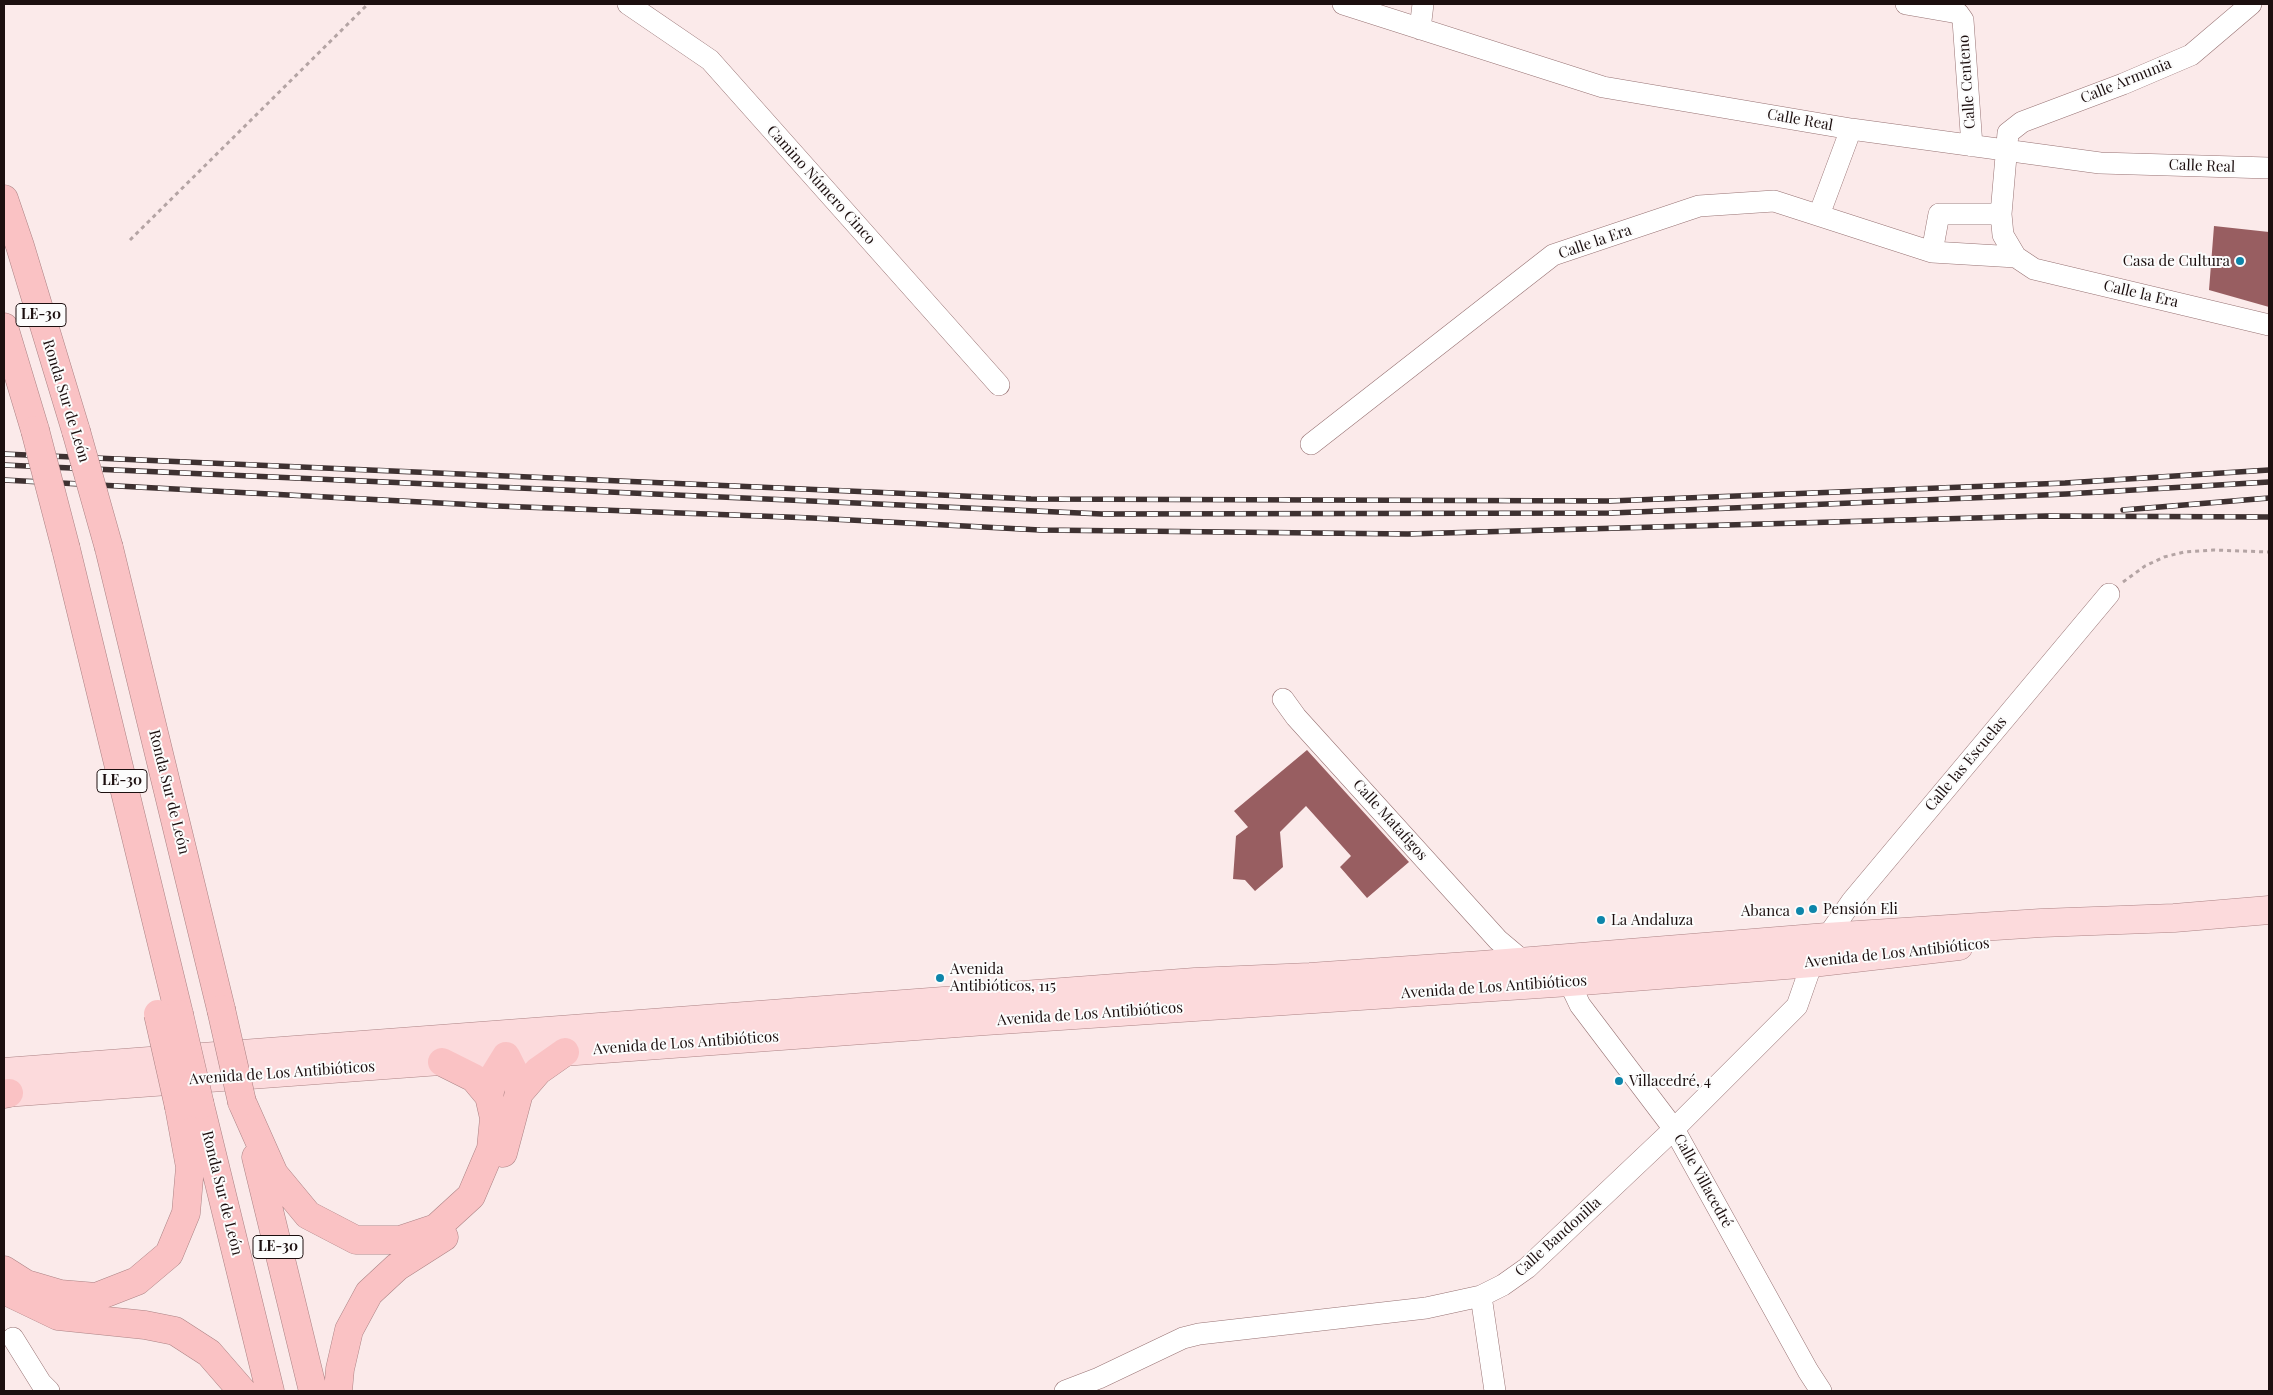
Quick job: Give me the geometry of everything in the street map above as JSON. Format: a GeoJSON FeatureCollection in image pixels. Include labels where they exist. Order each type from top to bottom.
{"type":"FeatureCollection","features":[{"type":"Feature","properties":{"kind":"highway","name":"Ronda Sur de León"},"geometry":{"type":"LineString","coordinates":[[4,199],[76,431],[109,548],[313,1391]]}},
{"type":"Feature","properties":{"kind":"highway","name":"Ronda Sur de León"},"geometry":{"type":"LineString","coordinates":[[4,327],[35,430],[66,548],[168,974],[168,1014],[190,1106],[270,1391]]}},
{"type":"Feature","properties":{"kind":"highway"},"geometry":{"type":"LineString","coordinates":[[518,1093],[538,1071],[566,1052]]}},
{"type":"Feature","properties":{"kind":"highway"},"geometry":{"type":"LineString","coordinates":[[242,1102],[274,1174],[308,1215],[356,1240],[400,1240],[436,1228],[471,1196],[491,1149],[494,1118],[489,1096],[492,1077],[506,1056],[515,1072],[518,1093],[508,1139],[494,1184],[471,1217],[397,1266],[369,1293],[349,1330],[340,1369],[338,1391]]}},
{"type":"Feature","properties":{"kind":"highway"},"geometry":{"type":"LineString","coordinates":[[442,1062],[474,1078],[489,1096]]}},
{"type":"Feature","properties":{"kind":"highway"},"geometry":{"type":"LineString","coordinates":[[4,1270],[26,1284],[60,1294],[96,1297],[137,1281],[169,1254],[186,1213],[190,1166],[190,1106]]}},
{"type":"Feature","properties":{"kind":"highway"},"geometry":{"type":"LineString","coordinates":[[4,1291],[58,1316],[175,1331],[209,1353],[242,1391]]}},
{"type":"Feature","properties":{"kind":"main road","name":"Avenida de Los Antibióticos"},"geometry":{"type":"LineString","coordinates":[[5,1087],[105,1064],[1195,982],[1310,978],[1781,940],[2041,923],[2174,918],[2269,910]]}},
{"type":"Feature","properties":{"kind":"main road","name":"Avenida de Los Antibióticos"},"geometry":{"type":"LineString","coordinates":[[5,1087],[442,1062],[985,1021],[1569,982],[1812,963],[2044,936],[2174,918]]}},
{"type":"Feature","properties":{"kind":"main road"},"geometry":{"type":"LineString","coordinates":[[1781,940],[1812,963],[1827,937]]}},
{"type":"Feature","properties":{"kind":"main road"},"geometry":{"type":"LineString","coordinates":[[1523,961],[1539,972],[1569,982],[1581,968],[1682,960],[1725,945]]}},
{"type":"Feature","properties":{"kind":"main road"},"geometry":{"type":"LineString","coordinates":[[985,1021],[1032,1007],[1178,996],[1195,982],[1215,996],[1250,1003]]}},
{"type":"Feature","properties":{"kind":"main road"},"geometry":{"type":"LineString","coordinates":[[203,1057],[271,1062],[476,1049],[506,1056],[542,1044],[775,1025],[826,1010]]}},
{"type":"Feature","properties":{"kind":"street","name":"Camino Número Cinco"},"geometry":{"type":"LineString","coordinates":[[628,4],[710,60],[998,384]]}},
{"type":"Feature","properties":{"kind":"street","name":"Calle Real"},"geometry":{"type":"LineString","coordinates":[[1343,4],[1603,87],[1851,129],[2100,163],[2269,168]]}},
{"type":"Feature","properties":{"kind":"street"},"geometry":{"type":"LineString","coordinates":[[1420,29],[1423,4]]}},
{"type":"Feature","properties":{"kind":"street","name":"Calle Centeno"},"geometry":{"type":"LineString","coordinates":[[1906,4],[1958,13],[1963,20],[1972,146]]}},
{"type":"Feature","properties":{"kind":"street","name":"Calle Armunia"},"geometry":{"type":"LineString","coordinates":[[2006,151],[2008,133],[2022,122],[2123,84],[2191,54],[2251,4]]}},
{"type":"Feature","properties":{"kind":"street"},"geometry":{"type":"LineString","coordinates":[[1818,215],[1851,129]]}},
{"type":"Feature","properties":{"kind":"street"},"geometry":{"type":"LineString","coordinates":[[2006,151],[2001,214],[2003,235],[2016,258]]}},
{"type":"Feature","properties":{"kind":"street","name":"Calle la Era"},"geometry":{"type":"LineString","coordinates":[[1311,444],[1552,256],[1699,206],[1774,201],[1932,252],[2016,258],[2034,269],[2269,325]]}},
{"type":"Feature","properties":{"kind":"street"},"geometry":{"type":"LineString","coordinates":[[1932,252],[1939,214],[2001,214]]}},
{"type":"Feature","properties":{"kind":"street","name":"Calle las Escuelas"},"geometry":{"type":"LineString","coordinates":[[1827,937],[1852,901],[2109,594]]}},
{"type":"Feature","properties":{"kind":"street","name":"Calle Matafigos"},"geometry":{"type":"LineString","coordinates":[[1283,699],[1296,717],[1498,940],[1523,961]]}},
{"type":"Feature","properties":{"kind":"street"},"geometry":{"type":"LineString","coordinates":[[1482,965],[1498,940]]}},
{"type":"Feature","properties":{"kind":"street","name":"Calle Bandonilla"},"geometry":{"type":"LineString","coordinates":[[1064,1391],[1099,1378],[1183,1338],[1198,1334],[1426,1308],[1481,1296],[1503,1286],[1527,1268],[1674,1129],[1797,1006],[1812,963]]}},
{"type":"Feature","properties":{"kind":"street","name":"Calle Villacedré"},"geometry":{"type":"LineString","coordinates":[[1569,982],[1580,1005],[1674,1129],[1821,1391]]}},
{"type":"Feature","properties":{"kind":"street"},"geometry":{"type":"LineString","coordinates":[[1481,1296],[1495,1391]]}},
{"type":"Feature","properties":{"kind":"street"},"geometry":{"type":"LineString","coordinates":[[13,1338],[41,1383],[49,1391]]}},
{"type":"Feature","properties":{"kind":"path"},"geometry":{"type":"LineString","coordinates":[[130,240],[368,4]]}},
{"type":"Feature","properties":{"kind":"path"},"geometry":{"type":"LineString","coordinates":[[2109,594],[2145,566],[2164,557],[2184,552],[2213,550],[2269,552]]}},
{"type":"Feature","properties":{"kind":"building","name":"Casa de Cultura"},"geometry":{"type":"Polygon","coordinates":[[[2214,226],[2269,232],[2269,307],[2209,290],[2214,226]]]}},
{"type":"Feature","properties":{"kind":"building"},"geometry":{"type":"Polygon","coordinates":[[[1307,750],[1409,862],[1367,898],[1340,867],[1351,856],[1306,806],[1280,832],[1283,867],[1255,891],[1245,880],[1233,879],[1236,836],[1248,827],[1234,811],[1307,750]]]}},
{"type":"Feature","properties":{"kind":"railway"},"geometry":{"type":"LineString","coordinates":[[4,454],[1031,499],[1610,501],[2065,483],[2269,470]]}},
{"type":"Feature","properties":{"kind":"railway"},"geometry":{"type":"LineString","coordinates":[[4,465],[1102,514],[1612,513],[2066,494],[2269,482]]}},
{"type":"Feature","properties":{"kind":"railway"},"geometry":{"type":"LineString","coordinates":[[4,480],[497,506],[812,518],[1040,530],[1408,534],[2046,516],[2269,517]]}},
{"type":"Feature","properties":{"kind":"railway"},"geometry":{"type":"LineString","coordinates":[[2123,510],[2269,498]]}},
{"type":"Feature","properties":{"kind":"place","name":"Casa de Cultura"},"geometry":{"type":"Point","coordinates":[2240,261]}},
{"type":"Feature","properties":{"kind":"place","name":"Pensión Eli"},"geometry":{"type":"Point","coordinates":[1813,909]}},
{"type":"Feature","properties":{"kind":"place","name":"Abanca"},"geometry":{"type":"Point","coordinates":[1800,911]}},
{"type":"Feature","properties":{"kind":"place","name":"La Andaluza"},"geometry":{"type":"Point","coordinates":[1601,920]}},
{"type":"Feature","properties":{"kind":"place","name":"Avenida Antibióticos, 115"},"geometry":{"type":"Point","coordinates":[940,978]}},
{"type":"Feature","properties":{"kind":"place","name":"Villacedré, 4"},"geometry":{"type":"Point","coordinates":[1619,1081]}}]}
